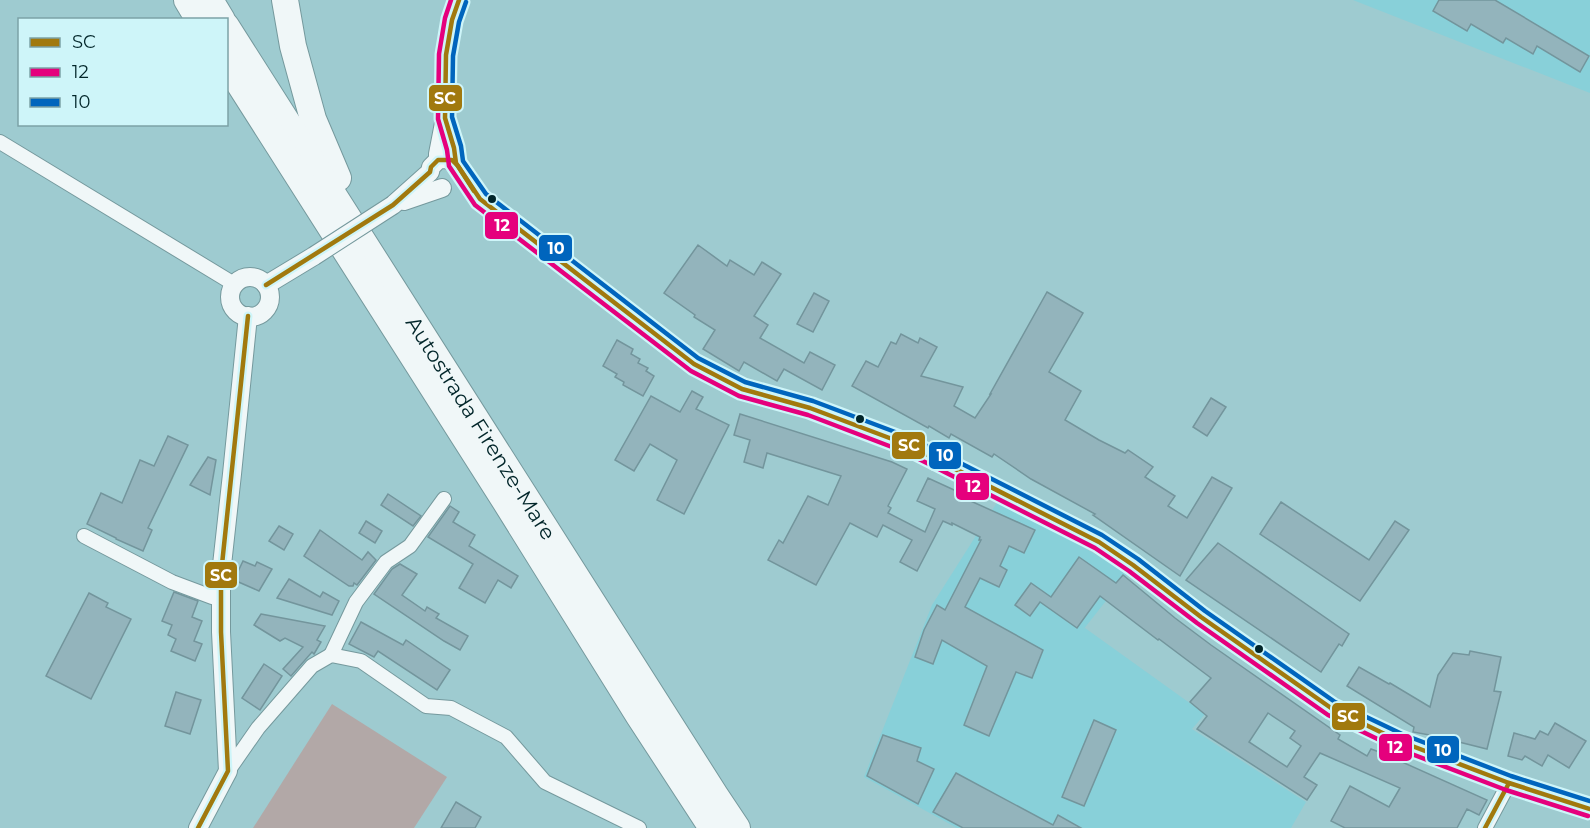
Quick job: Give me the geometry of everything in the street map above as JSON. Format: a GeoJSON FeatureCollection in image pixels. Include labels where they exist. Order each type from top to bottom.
{"type":"FeatureCollection","features":[{"type":"Feature","properties":{"kind":"highway"},"geometry":{"type":"LineString","coordinates":[[187,0],[198,18]]}},
{"type":"Feature","properties":{"kind":"highway"},"geometry":{"type":"LineString","coordinates":[[210,0],[221,18]]}},
{"type":"Feature","properties":{"kind":"highway"},"geometry":{"type":"LineString","coordinates":[[285,0],[293,46],[313,119],[333,168],[383,272]]}},
{"type":"Feature","properties":{"kind":"highway","name":"Autostrada Firenze-Mare"},"geometry":{"type":"LineString","coordinates":[[228,29],[737,828]]}},
{"type":"Feature","properties":{"kind":"highway","name":"Autostrada Firenze-Mare"},"geometry":{"type":"LineString","coordinates":[[228,66],[712,828]]}},
{"type":"Feature","properties":{"kind":"street"},"geometry":{"type":"LineString","coordinates":[[393,205],[453,186],[459,179],[438,154],[446,118],[447,55],[452,20],[459,0]]}},
{"type":"Feature","properties":{"kind":"street"},"geometry":{"type":"LineString","coordinates":[[0,142],[234,284]]}},
{"type":"Feature","properties":{"kind":"street"},"geometry":{"type":"LineString","coordinates":[[446,166],[432,180],[438,186],[480,199]]}},
{"type":"Feature","properties":{"kind":"street"},"geometry":{"type":"LineString","coordinates":[[446,166],[480,199],[694,363],[742,389],[810,408],[908,445],[1099,542],[1210,624],[1331,708],[1399,741],[1509,783],[1590,809]]}},
{"type":"Feature","properties":{"kind":"street"},"geometry":{"type":"LineString","coordinates":[[266,285],[393,205],[446,166]]}},
{"type":"Feature","properties":{"kind":"street"},"geometry":{"type":"LineString","coordinates":[[256,278],[266,285],[270,296],[267,307],[259,314],[248,316],[237,312],[232,307],[230,295],[234,284],[239,280],[256,278]]}},
{"type":"Feature","properties":{"kind":"street"},"geometry":{"type":"LineString","coordinates":[[228,771],[220,598],[221,574],[248,316]]}},
{"type":"Feature","properties":{"kind":"street"},"geometry":{"type":"LineString","coordinates":[[198,828],[228,771],[258,728],[312,666],[331,654],[356,602],[386,562],[410,546],[444,499]]}},
{"type":"Feature","properties":{"kind":"street"},"geometry":{"type":"LineString","coordinates":[[84,536],[172,582],[220,598]]}},
{"type":"Feature","properties":{"kind":"street"},"geometry":{"type":"LineString","coordinates":[[331,654],[361,661],[426,706],[452,708],[506,737],[545,782],[639,828]]}},
{"type":"Feature","properties":{"kind":"street"},"geometry":{"type":"LineString","coordinates":[[1485,828],[1509,783]]}},
{"type":"Feature","properties":{"kind":"shaded area"},"geometry":{"type":"Polygon","coordinates":[[[1353,0],[1590,0],[1590,93],[1358,2],[1353,0]]]}},
{"type":"Feature","properties":{"kind":"shaded area"},"geometry":{"type":"Polygon","coordinates":[[[998,501],[1020,511],[1128,573],[1083,630],[1085,628],[1205,714],[1192,729],[1306,802],[1291,828],[957,828],[864,777],[932,605],[998,501]]]}},
{"type":"Feature","properties":{"kind":"shaded area"},"geometry":{"type":"Polygon","coordinates":[[[332,704],[447,777],[414,828],[253,828],[332,704]]]}},
{"type":"Feature","properties":{"kind":"building"},"geometry":{"type":"Polygon","coordinates":[[[1439,0],[1495,0],[1589,56],[1580,72],[1537,46],[1533,54],[1506,38],[1503,43],[1471,24],[1467,31],[1433,11],[1439,0]]]}},
{"type":"Feature","properties":{"kind":"building"},"geometry":{"type":"Polygon","coordinates":[[[698,245],[727,266],[730,260],[754,275],[762,262],[781,274],[754,316],[768,325],[760,338],[804,363],[810,352],[835,365],[822,390],[784,369],[777,381],[744,362],[739,371],[703,349],[715,330],[694,317],[695,315],[664,293],[698,245]]]}},
{"type":"Feature","properties":{"kind":"building"},"geometry":{"type":"Polygon","coordinates":[[[1047,292],[1083,313],[1049,372],[1081,391],[1065,420],[1125,453],[1128,450],[1153,467],[1145,477],[1175,496],[1168,506],[1187,518],[1212,477],[1232,488],[1180,576],[1093,515],[1095,514],[1031,479],[994,454],[992,457],[951,434],[949,438],[929,426],[928,428],[852,386],[866,361],[878,367],[891,342],[896,344],[901,334],[918,343],[920,338],[937,347],[921,376],[963,387],[954,406],[975,418],[991,394],[1047,292]]]}},
{"type":"Feature","properties":{"kind":"building"},"geometry":{"type":"Polygon","coordinates":[[[814,293],[829,301],[813,332],[797,324],[814,293]]]}},
{"type":"Feature","properties":{"kind":"building"},"geometry":{"type":"Polygon","coordinates":[[[617,340],[633,349],[631,354],[640,359],[638,363],[648,368],[646,371],[654,376],[643,396],[623,385],[624,382],[615,377],[617,374],[603,366],[617,340]]]}},
{"type":"Feature","properties":{"kind":"building"},"geometry":{"type":"Polygon","coordinates":[[[692,391],[703,397],[696,409],[729,425],[684,514],[657,500],[677,460],[650,444],[634,471],[615,460],[651,396],[680,412],[692,391]]]}},
{"type":"Feature","properties":{"kind":"building"},"geometry":{"type":"Polygon","coordinates":[[[1211,398],[1226,407],[1207,436],[1193,427],[1211,398]]]}},
{"type":"Feature","properties":{"kind":"building"},"geometry":{"type":"Polygon","coordinates":[[[740,414],[892,462],[907,469],[888,506],[891,508],[888,513],[925,532],[935,509],[917,501],[928,478],[965,495],[964,498],[1035,530],[1024,553],[1009,546],[1000,566],[1007,570],[999,587],[980,578],[965,607],[1043,650],[1032,678],[1016,672],[989,736],[964,725],[987,666],[942,640],[933,664],[915,657],[924,630],[937,605],[945,610],[981,540],[979,540],[980,537],[943,521],[917,571],[900,562],[912,540],[883,525],[877,537],[850,523],[816,585],[768,560],[779,540],[783,543],[808,496],[828,505],[841,476],[767,453],[763,468],[744,462],[750,440],[734,435],[740,414]]]}},
{"type":"Feature","properties":{"kind":"building"},"geometry":{"type":"Polygon","coordinates":[[[168,436],[188,445],[148,528],[152,530],[143,551],[87,524],[101,493],[122,503],[140,460],[154,466],[168,436]]]}},
{"type":"Feature","properties":{"kind":"building"},"geometry":{"type":"Polygon","coordinates":[[[208,457],[216,460],[210,495],[190,485],[208,457]]]}},
{"type":"Feature","properties":{"kind":"building"},"geometry":{"type":"Polygon","coordinates":[[[388,494],[421,516],[413,526],[381,505],[388,494]]]}},
{"type":"Feature","properties":{"kind":"building"},"geometry":{"type":"Polygon","coordinates":[[[1281,502],[1369,560],[1395,521],[1409,530],[1360,601],[1260,534],[1281,502]]]}},
{"type":"Feature","properties":{"kind":"building"},"geometry":{"type":"Polygon","coordinates":[[[450,506],[459,512],[453,522],[475,535],[469,546],[518,576],[511,588],[498,580],[485,603],[459,588],[473,564],[428,537],[450,506]]]}},
{"type":"Feature","properties":{"kind":"building"},"geometry":{"type":"Polygon","coordinates":[[[366,521],[382,531],[375,543],[359,533],[366,521]]]}},
{"type":"Feature","properties":{"kind":"building"},"geometry":{"type":"Polygon","coordinates":[[[279,526],[293,534],[284,550],[269,541],[279,526]]]}},
{"type":"Feature","properties":{"kind":"building"},"geometry":{"type":"Polygon","coordinates":[[[320,530],[362,560],[368,552],[376,560],[357,585],[354,583],[353,586],[349,586],[304,556],[320,530]]]}},
{"type":"Feature","properties":{"kind":"building"},"geometry":{"type":"Polygon","coordinates":[[[1218,543],[1349,634],[1342,646],[1339,644],[1321,672],[1186,580],[1218,543]]]}},
{"type":"Feature","properties":{"kind":"building"},"geometry":{"type":"Polygon","coordinates":[[[1079,557],[1116,583],[1123,575],[1211,645],[1340,735],[1338,739],[1367,756],[1371,749],[1382,753],[1487,800],[1479,815],[1467,809],[1457,828],[1345,828],[1331,821],[1350,786],[1389,807],[1400,788],[1320,753],[1304,777],[1317,785],[1307,800],[1197,729],[1207,716],[1190,702],[1211,678],[1100,596],[1077,628],[1040,602],[1030,616],[1015,605],[1031,583],[1051,597],[1079,557]],[[1268,713],[1249,742],[1287,767],[1301,746],[1290,738],[1295,731],[1268,713]]]}},
{"type":"Feature","properties":{"kind":"building"},"geometry":{"type":"Polygon","coordinates":[[[243,561],[255,566],[257,562],[272,569],[259,591],[234,580],[243,561]]]}},
{"type":"Feature","properties":{"kind":"building"},"geometry":{"type":"Polygon","coordinates":[[[400,564],[417,574],[402,595],[425,611],[427,607],[439,614],[436,618],[468,636],[460,650],[374,594],[392,569],[400,564]]]}},
{"type":"Feature","properties":{"kind":"building"},"geometry":{"type":"Polygon","coordinates":[[[289,579],[320,597],[323,592],[339,601],[332,615],[277,598],[289,579]]]}},
{"type":"Feature","properties":{"kind":"building"},"geometry":{"type":"Polygon","coordinates":[[[174,592],[198,601],[192,617],[202,621],[194,641],[202,644],[195,661],[171,651],[176,639],[168,635],[172,625],[162,621],[174,592]]]}},
{"type":"Feature","properties":{"kind":"building"},"geometry":{"type":"Polygon","coordinates":[[[89,593],[108,603],[106,607],[131,619],[91,699],[46,676],[89,593]]]}},
{"type":"Feature","properties":{"kind":"building"},"geometry":{"type":"Polygon","coordinates":[[[261,614],[325,626],[317,640],[321,642],[314,654],[312,652],[291,676],[283,669],[303,647],[285,638],[280,641],[254,625],[261,614]]]}},
{"type":"Feature","properties":{"kind":"building"},"geometry":{"type":"Polygon","coordinates":[[[361,622],[403,645],[406,640],[450,670],[437,690],[378,651],[374,657],[349,644],[361,622]]]}},
{"type":"Feature","properties":{"kind":"building"},"geometry":{"type":"Polygon","coordinates":[[[1470,651],[1501,657],[1494,691],[1501,692],[1487,749],[1413,732],[1414,727],[1347,686],[1359,667],[1430,707],[1438,675],[1453,653],[1469,655],[1470,651]]]}},
{"type":"Feature","properties":{"kind":"building"},"geometry":{"type":"Polygon","coordinates":[[[264,664],[282,676],[260,710],[242,698],[264,664]]]}},
{"type":"Feature","properties":{"kind":"building"},"geometry":{"type":"Polygon","coordinates":[[[176,692],[201,700],[190,734],[165,726],[176,692]]]}},
{"type":"Feature","properties":{"kind":"building"},"geometry":{"type":"Polygon","coordinates":[[[1094,720],[1116,730],[1084,806],[1062,797],[1094,720]]]}},
{"type":"Feature","properties":{"kind":"building"},"geometry":{"type":"Polygon","coordinates":[[[1555,723],[1586,741],[1569,768],[1548,755],[1542,766],[1525,756],[1522,760],[1508,756],[1514,733],[1535,739],[1540,731],[1548,735],[1555,723]]]}},
{"type":"Feature","properties":{"kind":"building"},"geometry":{"type":"Polygon","coordinates":[[[883,735],[921,748],[917,761],[934,769],[918,804],[867,776],[883,735]]]}},
{"type":"Feature","properties":{"kind":"building"},"geometry":{"type":"Polygon","coordinates":[[[956,773],[1053,825],[1058,815],[1081,828],[963,828],[933,812],[956,773]]]}},
{"type":"Feature","properties":{"kind":"building"},"geometry":{"type":"Polygon","coordinates":[[[456,802],[481,817],[475,828],[441,828],[456,802]]]}},
{"type":"Feature","properties":{"kind":"transit line","name":"12"},"geometry":{"type":"LineString","coordinates":[[451,0],[445,18],[439,54],[438,119],[449,166],[475,205],[691,371],[739,396],[808,415],[905,452],[1095,548],[1328,715],[1396,748],[1506,790],[1588,816]]}},
{"type":"Feature","properties":{"kind":"transit line","name":"SC"},"geometry":{"type":"LineString","coordinates":[[459,0],[452,20],[446,55],[445,118],[456,163],[474,191]]}},
{"type":"Feature","properties":{"kind":"transit line","name":"10"},"geometry":{"type":"LineString","coordinates":[[466,2],[459,22],[453,56],[452,117],[463,161],[486,194],[698,358],[745,382],[813,401],[911,438],[1102,535],[1335,702],[1402,734],[1511,776],[1590,801]]}},
{"type":"Feature","properties":{"kind":"transit line","name":"SC"},"geometry":{"type":"LineString","coordinates":[[266,285],[393,205],[430,172],[431,167],[438,160],[452,160],[480,199],[694,364],[742,389],[810,408],[908,445],[1099,542],[1331,708],[1399,741],[1509,783],[1590,809]]}},
{"type":"Feature","properties":{"kind":"transit line","name":"SC"},"geometry":{"type":"LineString","coordinates":[[198,828],[228,771],[221,632],[221,574],[248,316]]}},
{"type":"Feature","properties":{"kind":"transit line","name":"SC"},"geometry":{"type":"LineString","coordinates":[[1485,828],[1509,783]]}}]}
